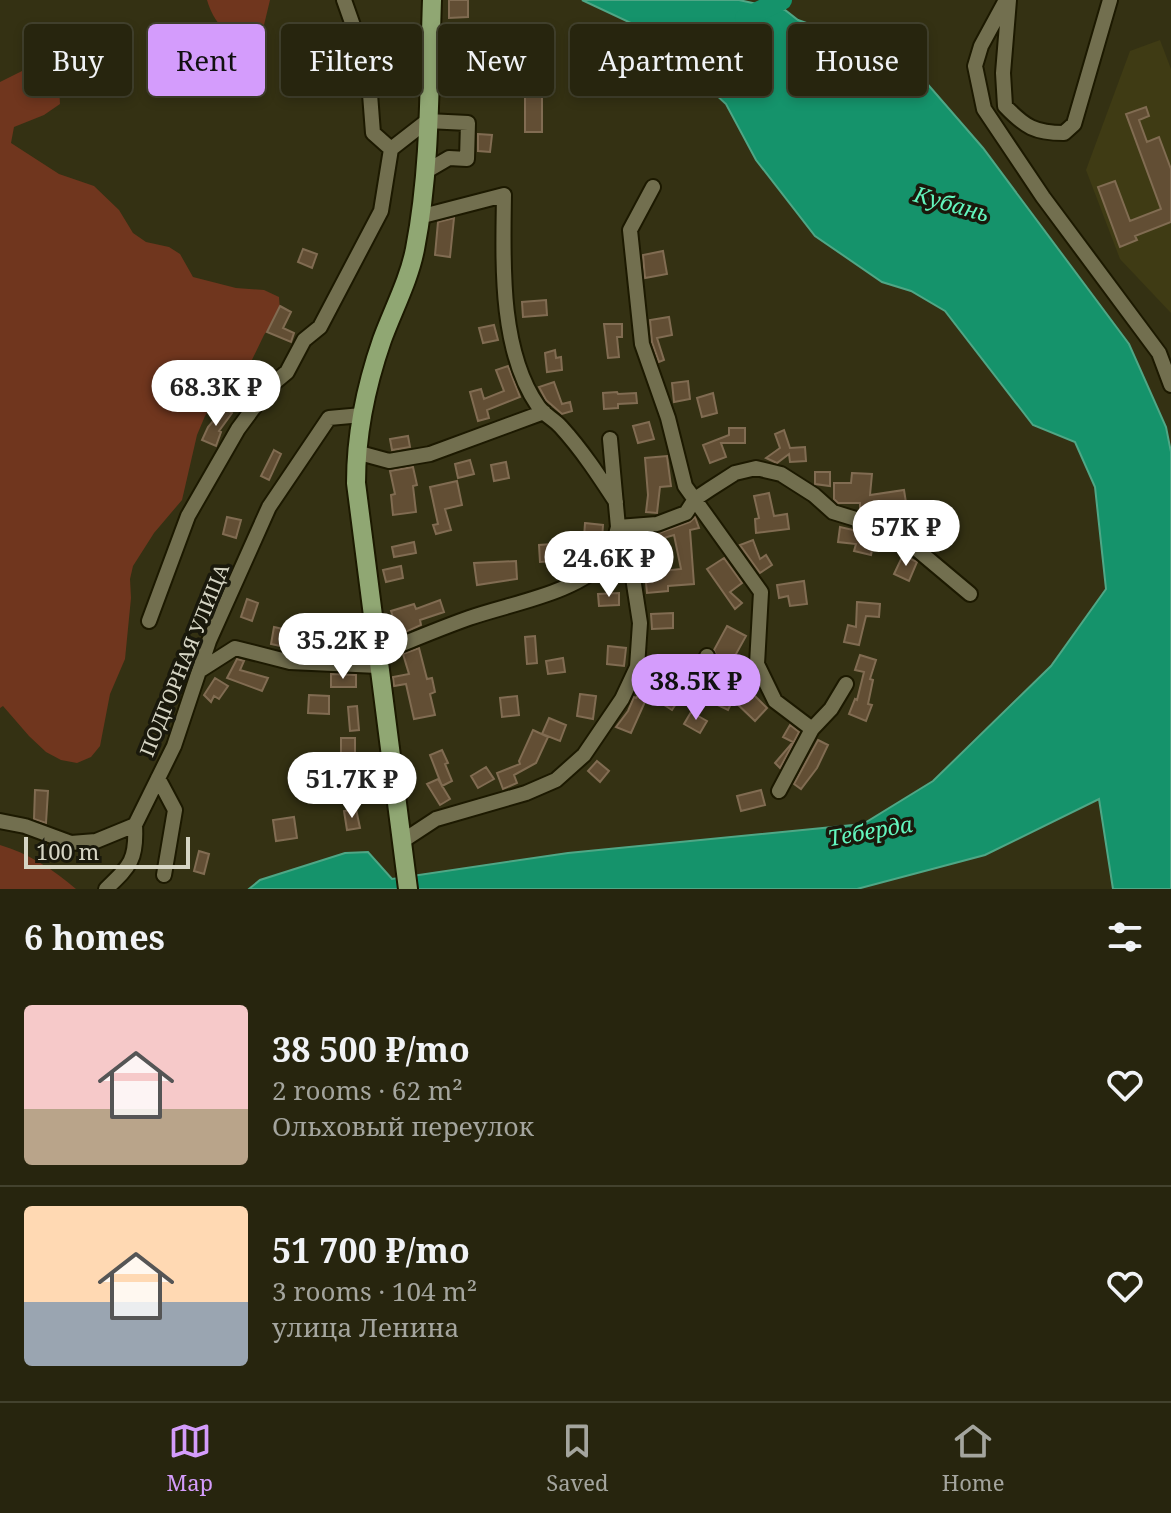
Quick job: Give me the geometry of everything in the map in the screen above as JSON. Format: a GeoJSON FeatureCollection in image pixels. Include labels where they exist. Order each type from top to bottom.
{"type":"FeatureCollection","features":[{"type":"Feature","properties":{"kind":"main road"},"geometry":{"type":"LineString","coordinates":[[408,889],[377,660],[356,483],[356,452],[362,415],[381,344],[415,251],[425,172],[432,0]]}},
{"type":"Feature","properties":{"kind":"street"},"geometry":{"type":"LineString","coordinates":[[344,0],[368,68],[373,133],[391,149]]}},
{"type":"Feature","properties":{"kind":"street"},"geometry":{"type":"LineString","coordinates":[[1008,0],[1003,73],[1005,106],[1023,125],[1045,133],[1064,133],[1074,124],[1110,0]]}},
{"type":"Feature","properties":{"kind":"street"},"geometry":{"type":"LineString","coordinates":[[1008,0],[981,46],[975,66],[984,109],[1043,197],[1159,353],[1171,385]]}},
{"type":"Feature","properties":{"kind":"street"},"geometry":{"type":"LineString","coordinates":[[149,621],[188,516],[238,429],[269,387],[287,372],[304,340],[320,327],[381,211],[391,149],[427,121],[468,123],[467,159],[449,158],[425,172]]}},
{"type":"Feature","properties":{"kind":"street"},"geometry":{"type":"LineString","coordinates":[[653,187],[630,230],[642,344],[668,418],[685,486],[761,592],[757,664],[775,701],[812,729]]}},
{"type":"Feature","properties":{"kind":"street"},"geometry":{"type":"LineString","coordinates":[[419,217],[504,195],[506,312],[525,382],[540,409],[559,424],[586,457],[618,506]]}},
{"type":"Feature","properties":{"kind":"street"},"geometry":{"type":"LineString","coordinates":[[356,452],[389,461],[430,454],[544,412]]}},
{"type":"Feature","properties":{"kind":"street","name":"ПОДГОРНАЯ УЛИЦА"},"geometry":{"type":"LineString","coordinates":[[106,889],[129,867],[136,850],[135,825],[174,746],[209,641],[269,507],[329,418],[362,415]]}},
{"type":"Feature","properties":{"kind":"street"},"geometry":{"type":"LineString","coordinates":[[199,671],[235,648],[290,662],[377,660],[467,619],[560,589],[596,573],[610,557],[618,527],[610,439]]}},
{"type":"Feature","properties":{"kind":"street"},"geometry":{"type":"LineString","coordinates":[[618,527],[657,524],[686,513],[695,499],[735,473],[756,468],[781,474],[814,495],[833,512],[895,531],[970,594]]}},
{"type":"Feature","properties":{"kind":"street"},"geometry":{"type":"LineString","coordinates":[[402,852],[436,819],[526,793],[556,780],[584,755],[622,699],[637,667],[640,623],[632,571],[610,557]]}},
{"type":"Feature","properties":{"kind":"street"},"geometry":{"type":"LineString","coordinates":[[637,667],[700,678],[707,656]]}},
{"type":"Feature","properties":{"kind":"street"},"geometry":{"type":"LineString","coordinates":[[779,791],[812,729],[831,709],[846,684]]}},
{"type":"Feature","properties":{"kind":"street"},"geometry":{"type":"LineString","coordinates":[[158,778],[175,810],[164,875]]}},
{"type":"Feature","properties":{"kind":"street"},"geometry":{"type":"LineString","coordinates":[[0,821],[25,826],[71,843],[96,841],[135,825]]}},
{"type":"Feature","properties":{"kind":"shaded area"},"geometry":{"type":"Polygon","coordinates":[[[207,0],[270,0],[264,24],[220,24],[207,0]]]}},
{"type":"Feature","properties":{"kind":"shaded area"},"geometry":{"type":"Polygon","coordinates":[[[1160,40],[1171,69],[1171,313],[1120,259],[1086,170],[1130,51],[1160,40]]]}},
{"type":"Feature","properties":{"kind":"shaded area"},"geometry":{"type":"Polygon","coordinates":[[[24,69],[24,96],[59,96],[60,104],[44,115],[14,127],[11,143],[59,174],[94,186],[119,210],[133,233],[146,242],[169,247],[180,254],[193,277],[236,288],[264,290],[279,297],[280,311],[249,366],[214,402],[205,416],[197,435],[182,500],[154,533],[133,566],[125,659],[110,694],[100,746],[91,757],[77,763],[61,760],[46,752],[3,706],[0,708],[0,82],[24,69]]]}},
{"type":"Feature","properties":{"kind":"shaded area"},"geometry":{"type":"Polygon","coordinates":[[[0,845],[40,863],[76,889],[0,889],[0,845]]]}},
{"type":"Feature","properties":{"kind":"water"},"geometry":{"type":"Polygon","coordinates":[[[582,0],[739,0],[785,10],[809,24],[788,24],[788,96],[927,96],[927,83],[983,148],[1129,344],[1166,427],[1171,452],[1171,889],[1113,889],[1099,799],[985,855],[857,889],[249,889],[260,880],[345,853],[368,852],[392,879],[568,853],[863,824],[933,781],[1051,666],[1106,589],[1095,487],[1075,442],[1033,425],[945,311],[911,291],[882,282],[815,236],[756,160],[726,104],[717,96],[772,96],[772,24],[633,24],[582,0]]]}},
{"type":"Feature","properties":{"kind":"building"},"geometry":{"type":"Polygon","coordinates":[[[449,0],[468,0],[468,17],[449,18],[449,0]]]}},
{"type":"Feature","properties":{"kind":"building"},"geometry":{"type":"Polygon","coordinates":[[[525,96],[542,96],[542,132],[525,132],[525,96]]]}},
{"type":"Feature","properties":{"kind":"building"},"geometry":{"type":"Polygon","coordinates":[[[1146,107],[1149,116],[1139,120],[1147,142],[1159,137],[1171,169],[1171,222],[1135,236],[1137,240],[1120,247],[1098,187],[1115,181],[1130,221],[1161,209],[1126,114],[1146,107]]]}},
{"type":"Feature","properties":{"kind":"building"},"geometry":{"type":"Polygon","coordinates":[[[478,134],[492,135],[490,152],[478,151],[478,134]]]}},
{"type":"Feature","properties":{"kind":"building"},"geometry":{"type":"Polygon","coordinates":[[[454,218],[450,257],[435,255],[438,222],[454,218]]]}},
{"type":"Feature","properties":{"kind":"building"},"geometry":{"type":"Polygon","coordinates":[[[303,249],[317,254],[312,268],[298,262],[303,249]]]}},
{"type":"Feature","properties":{"kind":"building"},"geometry":{"type":"Polygon","coordinates":[[[663,251],[667,274],[645,278],[643,255],[663,251]]]}},
{"type":"Feature","properties":{"kind":"building"},"geometry":{"type":"Polygon","coordinates":[[[546,300],[547,315],[523,317],[522,302],[546,300]]]}},
{"type":"Feature","properties":{"kind":"building"},"geometry":{"type":"Polygon","coordinates":[[[280,306],[291,312],[283,328],[294,333],[291,342],[267,332],[280,306]]]}},
{"type":"Feature","properties":{"kind":"building"},"geometry":{"type":"Polygon","coordinates":[[[669,317],[672,335],[657,338],[664,360],[659,362],[652,342],[650,320],[669,317]]]}},
{"type":"Feature","properties":{"kind":"building"},"geometry":{"type":"Polygon","coordinates":[[[604,324],[622,324],[622,337],[617,337],[619,357],[608,358],[604,324]]]}},
{"type":"Feature","properties":{"kind":"building"},"geometry":{"type":"Polygon","coordinates":[[[494,325],[498,340],[483,343],[479,328],[494,325]]]}},
{"type":"Feature","properties":{"kind":"building"},"geometry":{"type":"Polygon","coordinates":[[[555,350],[556,358],[561,357],[562,370],[547,372],[545,353],[555,350]]]}},
{"type":"Feature","properties":{"kind":"building"},"geometry":{"type":"Polygon","coordinates":[[[254,362],[269,368],[261,382],[248,377],[254,362]]]}},
{"type":"Feature","properties":{"kind":"building"},"geometry":{"type":"Polygon","coordinates":[[[508,366],[520,397],[487,410],[489,418],[478,421],[470,392],[481,389],[484,399],[504,391],[496,370],[508,366]]]}},
{"type":"Feature","properties":{"kind":"building"},"geometry":{"type":"Polygon","coordinates":[[[688,381],[690,399],[674,402],[672,383],[688,381]]]}},
{"type":"Feature","properties":{"kind":"building"},"geometry":{"type":"Polygon","coordinates":[[[554,382],[562,404],[570,402],[572,411],[562,414],[546,400],[539,387],[554,382]]]}},
{"type":"Feature","properties":{"kind":"building"},"geometry":{"type":"Polygon","coordinates":[[[603,393],[636,393],[637,403],[618,404],[618,408],[604,409],[603,393]]]}},
{"type":"Feature","properties":{"kind":"building"},"geometry":{"type":"Polygon","coordinates":[[[713,393],[717,413],[702,417],[697,398],[713,393]]]}},
{"type":"Feature","properties":{"kind":"building"},"geometry":{"type":"Polygon","coordinates":[[[224,408],[232,413],[219,431],[216,446],[202,440],[208,427],[224,408]]]}},
{"type":"Feature","properties":{"kind":"building"},"geometry":{"type":"Polygon","coordinates":[[[649,422],[654,439],[638,443],[633,426],[649,422]]]}},
{"type":"Feature","properties":{"kind":"building"},"geometry":{"type":"Polygon","coordinates":[[[729,428],[745,428],[745,443],[721,443],[726,457],[710,463],[703,445],[729,435],[729,428]]]}},
{"type":"Feature","properties":{"kind":"building"},"geometry":{"type":"Polygon","coordinates":[[[784,430],[790,448],[805,447],[806,461],[790,462],[789,454],[777,463],[766,458],[780,448],[775,434],[784,430]]]}},
{"type":"Feature","properties":{"kind":"building"},"geometry":{"type":"Polygon","coordinates":[[[408,436],[410,447],[392,450],[390,439],[408,436]]]}},
{"type":"Feature","properties":{"kind":"building"},"geometry":{"type":"Polygon","coordinates":[[[274,450],[281,454],[269,480],[261,476],[274,450]]]}},
{"type":"Feature","properties":{"kind":"building"},"geometry":{"type":"Polygon","coordinates":[[[667,456],[671,486],[660,487],[657,513],[646,512],[645,458],[667,456]]]}},
{"type":"Feature","properties":{"kind":"building"},"geometry":{"type":"Polygon","coordinates":[[[470,460],[474,474],[458,478],[455,464],[470,460]]]}},
{"type":"Feature","properties":{"kind":"building"},"geometry":{"type":"Polygon","coordinates":[[[506,462],[509,478],[494,481],[491,465],[506,462]]]}},
{"type":"Feature","properties":{"kind":"building"},"geometry":{"type":"Polygon","coordinates":[[[413,467],[417,485],[413,486],[416,512],[393,515],[391,495],[395,494],[390,471],[413,467]]]}},
{"type":"Feature","properties":{"kind":"building"},"geometry":{"type":"Polygon","coordinates":[[[815,472],[830,472],[830,486],[815,484],[815,472]]]}},
{"type":"Feature","properties":{"kind":"building"},"geometry":{"type":"Polygon","coordinates":[[[852,473],[872,474],[870,495],[904,490],[907,509],[876,515],[860,510],[860,503],[838,503],[834,499],[834,483],[851,483],[852,473]]]}},
{"type":"Feature","properties":{"kind":"building"},"geometry":{"type":"Polygon","coordinates":[[[457,481],[462,505],[445,509],[451,530],[436,534],[433,525],[438,524],[430,487],[457,481]]]}},
{"type":"Feature","properties":{"kind":"building"},"geometry":{"type":"Polygon","coordinates":[[[769,493],[774,516],[787,514],[789,529],[756,533],[755,519],[759,518],[754,496],[769,493]]]}},
{"type":"Feature","properties":{"kind":"building"},"geometry":{"type":"Polygon","coordinates":[[[227,517],[241,520],[236,538],[223,534],[227,517]]]}},
{"type":"Feature","properties":{"kind":"building"},"geometry":{"type":"Polygon","coordinates":[[[695,517],[699,528],[690,530],[694,584],[668,586],[668,591],[647,593],[645,573],[681,569],[674,535],[657,540],[656,534],[690,522],[695,517]]]}},
{"type":"Feature","properties":{"kind":"building"},"geometry":{"type":"Polygon","coordinates":[[[585,523],[603,525],[602,540],[584,538],[585,523]]]}},
{"type":"Feature","properties":{"kind":"building"},"geometry":{"type":"Polygon","coordinates":[[[840,527],[875,535],[871,555],[854,551],[856,544],[838,542],[840,527]]]}},
{"type":"Feature","properties":{"kind":"building"},"geometry":{"type":"Polygon","coordinates":[[[753,540],[760,559],[766,555],[772,565],[760,573],[740,545],[753,540]]]}},
{"type":"Feature","properties":{"kind":"building"},"geometry":{"type":"Polygon","coordinates":[[[414,542],[416,553],[394,557],[392,547],[414,542]]]}},
{"type":"Feature","properties":{"kind":"building"},"geometry":{"type":"Polygon","coordinates":[[[552,544],[553,561],[540,562],[539,545],[552,544]]]}},
{"type":"Feature","properties":{"kind":"building"},"geometry":{"type":"Polygon","coordinates":[[[903,555],[917,562],[909,581],[894,574],[903,555]]]}},
{"type":"Feature","properties":{"kind":"building"},"geometry":{"type":"Polygon","coordinates":[[[724,558],[742,583],[730,592],[742,603],[735,609],[707,569],[724,558]]]}},
{"type":"Feature","properties":{"kind":"building"},"geometry":{"type":"Polygon","coordinates":[[[516,561],[517,579],[477,585],[474,563],[516,561]]]}},
{"type":"Feature","properties":{"kind":"building"},"geometry":{"type":"Polygon","coordinates":[[[401,566],[403,578],[386,582],[383,570],[401,566]]]}},
{"type":"Feature","properties":{"kind":"building"},"geometry":{"type":"Polygon","coordinates":[[[804,581],[807,604],[790,606],[788,596],[779,598],[777,585],[804,581]]]}},
{"type":"Feature","properties":{"kind":"building"},"geometry":{"type":"Polygon","coordinates":[[[619,593],[619,605],[599,606],[598,594],[619,593]]]}},
{"type":"Feature","properties":{"kind":"building"},"geometry":{"type":"Polygon","coordinates":[[[247,599],[258,603],[252,621],[241,617],[247,599]]]}},
{"type":"Feature","properties":{"kind":"building"},"geometry":{"type":"Polygon","coordinates":[[[440,600],[444,612],[420,620],[421,625],[399,635],[391,611],[414,604],[416,609],[440,600]]]}},
{"type":"Feature","properties":{"kind":"building"},"geometry":{"type":"Polygon","coordinates":[[[857,602],[880,604],[879,617],[866,616],[859,645],[844,642],[848,625],[856,627],[857,602]]]}},
{"type":"Feature","properties":{"kind":"building"},"geometry":{"type":"Polygon","coordinates":[[[673,613],[673,628],[652,629],[651,614],[673,613]]]}},
{"type":"Feature","properties":{"kind":"building"},"geometry":{"type":"Polygon","coordinates":[[[727,626],[746,636],[730,665],[717,658],[714,650],[727,626]]]}},
{"type":"Feature","properties":{"kind":"building"},"geometry":{"type":"Polygon","coordinates":[[[274,627],[288,630],[285,647],[271,644],[274,627]]]}},
{"type":"Feature","properties":{"kind":"building"},"geometry":{"type":"Polygon","coordinates":[[[535,636],[537,663],[527,664],[525,637],[535,636]]]}},
{"type":"Feature","properties":{"kind":"building"},"geometry":{"type":"Polygon","coordinates":[[[347,639],[348,655],[334,654],[333,641],[347,639]]]}},
{"type":"Feature","properties":{"kind":"building"},"geometry":{"type":"Polygon","coordinates":[[[608,646],[626,648],[624,666],[607,664],[608,646]]]}},
{"type":"Feature","properties":{"kind":"building"},"geometry":{"type":"Polygon","coordinates":[[[419,648],[427,679],[432,678],[435,692],[430,694],[435,715],[414,719],[406,684],[394,686],[393,677],[409,674],[403,654],[419,648]]]}},
{"type":"Feature","properties":{"kind":"building"},"geometry":{"type":"Polygon","coordinates":[[[860,655],[876,660],[870,679],[873,680],[868,704],[872,705],[866,721],[849,714],[857,700],[864,672],[855,670],[860,655]]]}},
{"type":"Feature","properties":{"kind":"building"},"geometry":{"type":"Polygon","coordinates":[[[563,658],[565,672],[548,674],[546,661],[563,658]]]}},
{"type":"Feature","properties":{"kind":"building"},"geometry":{"type":"Polygon","coordinates":[[[237,659],[244,661],[240,670],[268,678],[262,691],[227,678],[237,659]]]}},
{"type":"Feature","properties":{"kind":"building"},"geometry":{"type":"Polygon","coordinates":[[[331,674],[356,675],[356,687],[331,687],[331,674]]]}},
{"type":"Feature","properties":{"kind":"building"},"geometry":{"type":"Polygon","coordinates":[[[736,675],[749,681],[746,687],[767,708],[755,721],[733,700],[728,710],[705,699],[710,689],[725,696],[736,675]]]}},
{"type":"Feature","properties":{"kind":"building"},"geometry":{"type":"Polygon","coordinates":[[[215,678],[228,686],[219,699],[214,696],[211,702],[204,695],[215,678]]]}},
{"type":"Feature","properties":{"kind":"building"},"geometry":{"type":"Polygon","coordinates":[[[651,680],[667,687],[670,683],[684,692],[672,710],[648,695],[631,733],[616,727],[634,697],[651,680]]]}},
{"type":"Feature","properties":{"kind":"building"},"geometry":{"type":"Polygon","coordinates":[[[580,694],[596,696],[593,719],[577,716],[580,694]]]}},
{"type":"Feature","properties":{"kind":"building"},"geometry":{"type":"Polygon","coordinates":[[[309,695],[329,696],[329,714],[308,713],[309,695]]]}},
{"type":"Feature","properties":{"kind":"building"},"geometry":{"type":"Polygon","coordinates":[[[517,696],[519,715],[502,717],[500,698],[517,696]]]}},
{"type":"Feature","properties":{"kind":"building"},"geometry":{"type":"Polygon","coordinates":[[[357,706],[359,730],[350,731],[348,707],[357,706]]]}},
{"type":"Feature","properties":{"kind":"building"},"geometry":{"type":"Polygon","coordinates":[[[691,712],[707,721],[700,733],[684,724],[691,712]]]}},
{"type":"Feature","properties":{"kind":"building"},"geometry":{"type":"Polygon","coordinates":[[[549,718],[566,725],[560,741],[542,734],[549,718]]]}},
{"type":"Feature","properties":{"kind":"building"},"geometry":{"type":"Polygon","coordinates":[[[790,725],[799,732],[780,768],[775,763],[793,742],[783,737],[790,725]]]}},
{"type":"Feature","properties":{"kind":"building"},"geometry":{"type":"Polygon","coordinates":[[[533,730],[548,737],[536,763],[514,775],[517,783],[503,789],[497,773],[520,764],[533,730]]]}},
{"type":"Feature","properties":{"kind":"building"},"geometry":{"type":"Polygon","coordinates":[[[341,738],[355,738],[355,756],[341,756],[341,738]]]}},
{"type":"Feature","properties":{"kind":"building"},"geometry":{"type":"Polygon","coordinates":[[[818,740],[828,745],[817,768],[801,789],[794,784],[818,740]]]}},
{"type":"Feature","properties":{"kind":"building"},"geometry":{"type":"Polygon","coordinates":[[[442,750],[452,781],[442,786],[430,755],[442,750]]]}},
{"type":"Feature","properties":{"kind":"building"},"geometry":{"type":"Polygon","coordinates":[[[597,761],[609,771],[600,782],[588,771],[597,761]]]}},
{"type":"Feature","properties":{"kind":"building"},"geometry":{"type":"Polygon","coordinates":[[[313,767],[327,767],[327,786],[339,784],[342,799],[320,802],[313,767]]]}},
{"type":"Feature","properties":{"kind":"building"},"geometry":{"type":"Polygon","coordinates":[[[486,767],[494,779],[478,788],[471,776],[486,767]]]}},
{"type":"Feature","properties":{"kind":"building"},"geometry":{"type":"Polygon","coordinates":[[[438,779],[450,799],[440,805],[427,784],[438,779]]]}},
{"type":"Feature","properties":{"kind":"building"},"geometry":{"type":"Polygon","coordinates":[[[35,790],[48,791],[46,823],[34,819],[35,790]]]}},
{"type":"Feature","properties":{"kind":"building"},"geometry":{"type":"Polygon","coordinates":[[[761,790],[765,805],[741,811],[737,796],[761,790]]]}},
{"type":"Feature","properties":{"kind":"building"},"geometry":{"type":"Polygon","coordinates":[[[356,809],[360,828],[347,830],[344,811],[356,809]]]}},
{"type":"Feature","properties":{"kind":"building"},"geometry":{"type":"Polygon","coordinates":[[[294,817],[297,838],[276,841],[273,820],[294,817]]]}},
{"type":"Feature","properties":{"kind":"building"},"geometry":{"type":"Polygon","coordinates":[[[199,851],[209,854],[204,874],[194,871],[199,851]]]}},
{"type":"Feature","properties":{"kind":"waterway"},"geometry":{"type":"LineString","coordinates":[[745,18],[782,0]]}},
{"type":"Feature","properties":{"kind":"water label","name":"Кубань"},"geometry":{"type":"Point","coordinates":[952,203]}},
{"type":"Feature","properties":{"kind":"water label","name":"Теберда"},"geometry":{"type":"Point","coordinates":[870,830]}}]}
